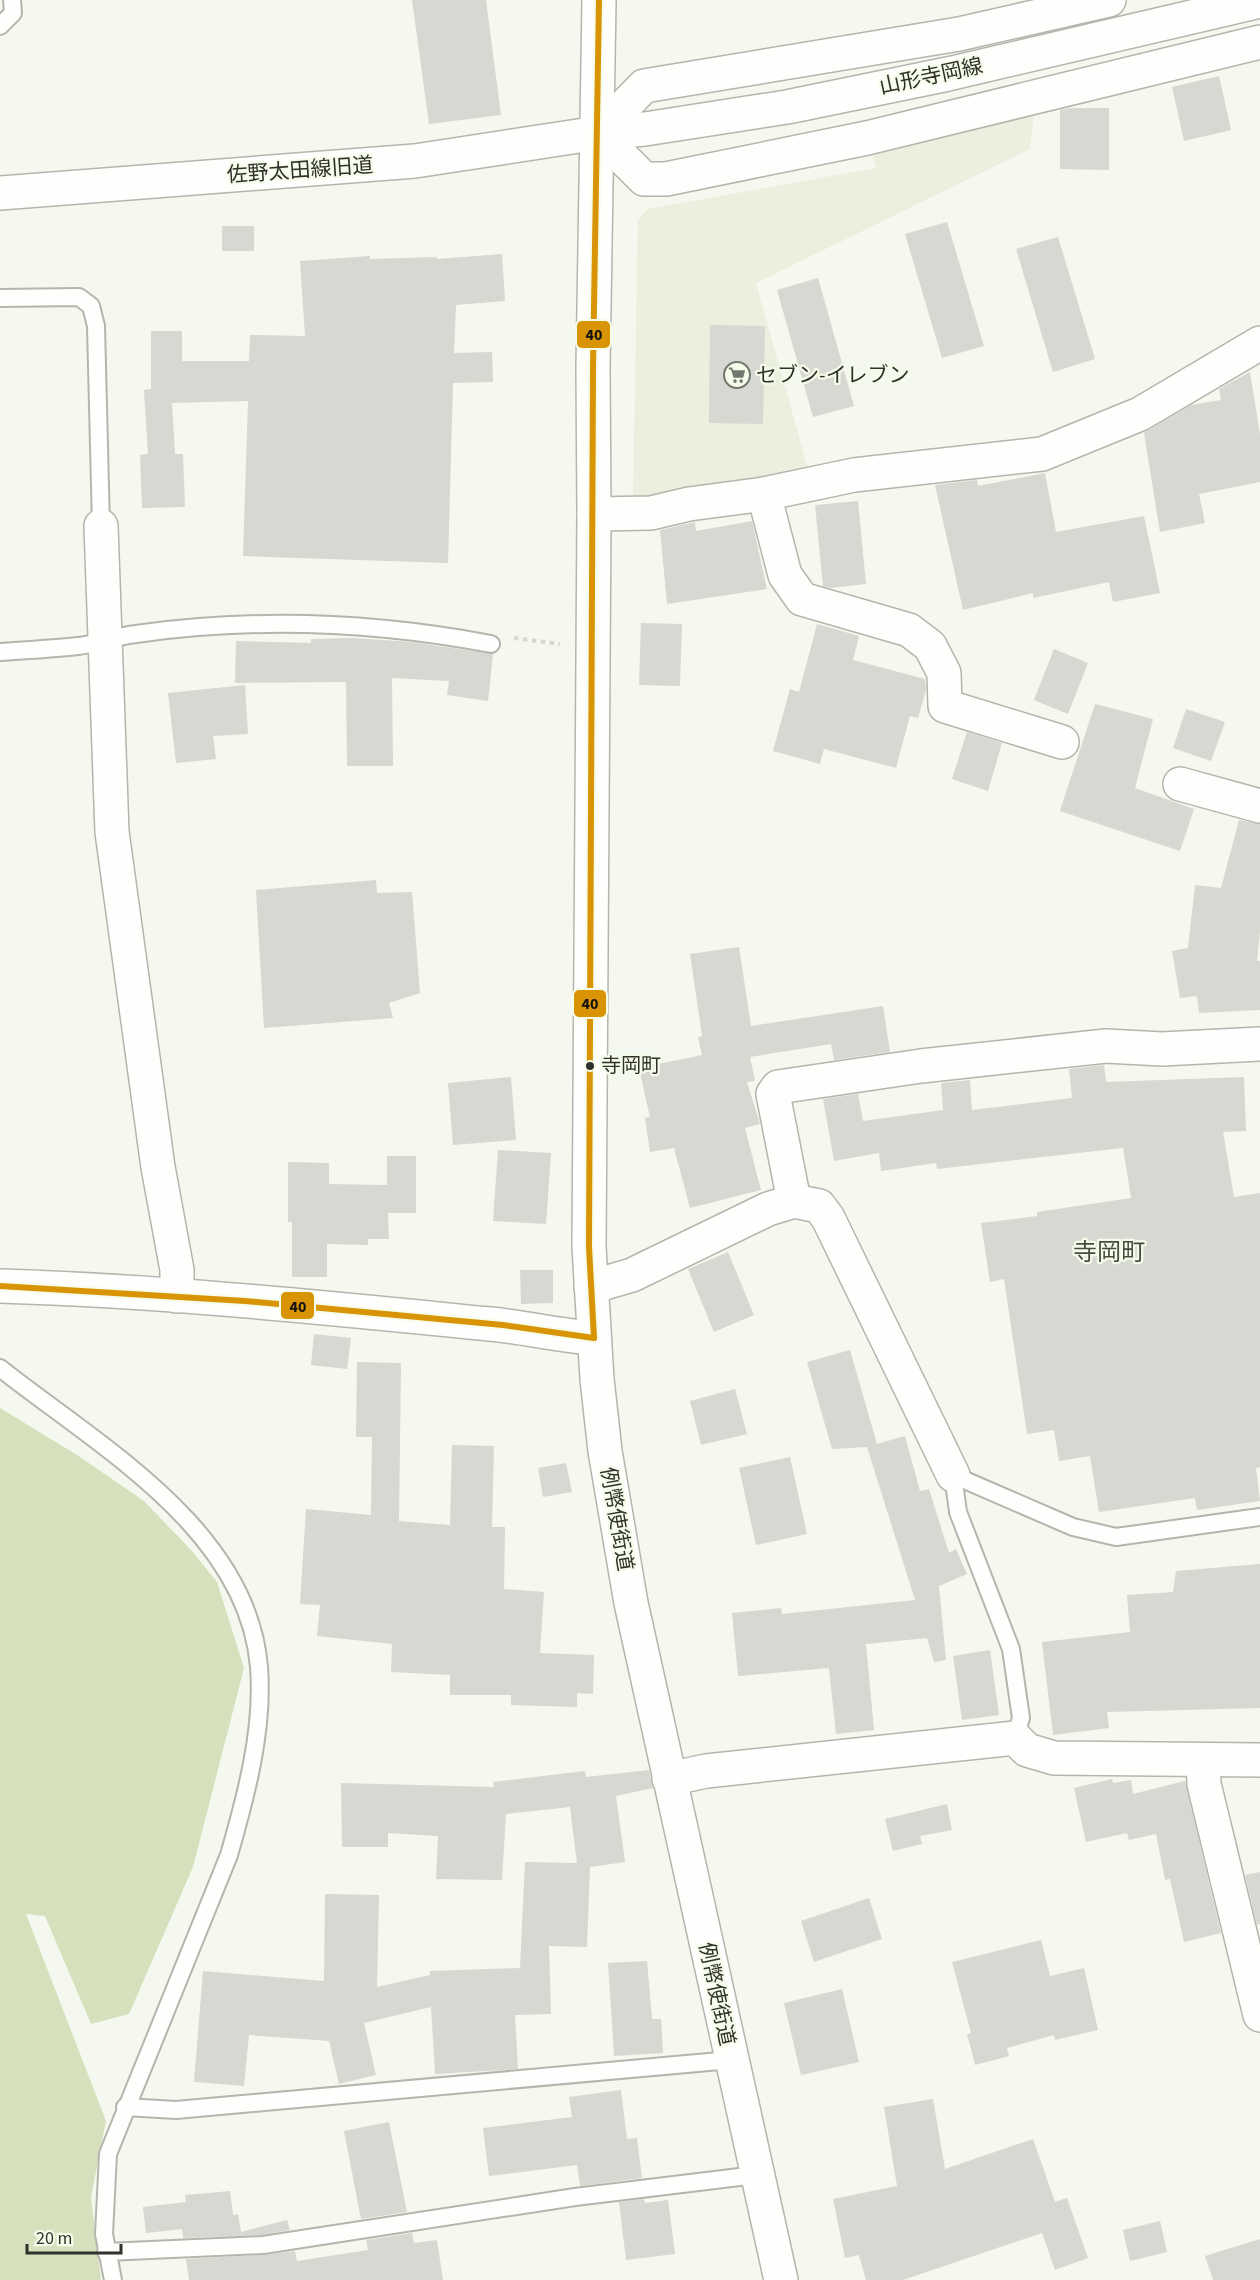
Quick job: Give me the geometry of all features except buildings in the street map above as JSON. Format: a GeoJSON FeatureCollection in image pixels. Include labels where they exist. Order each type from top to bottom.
{"type":"FeatureCollection","features":[{"type":"Feature","properties":{"kind":"street","name":"例幣使街道"},"geometry":{"type":"LineString","coordinates":[[599,0],[593,368],[591,1287],[594,1338],[613,1505],[669,1779],[781,2280]]}},
{"type":"Feature","properties":{"kind":"street"},"geometry":{"type":"LineString","coordinates":[[1109,0],[959,34],[644,86],[598,133],[645,179],[666,179],[858,140],[1260,42]]}},
{"type":"Feature","properties":{"kind":"street","name":"山形寺岡線"},"geometry":{"type":"LineString","coordinates":[[598,133],[645,129],[787,107],[948,74],[1260,1]]}},
{"type":"Feature","properties":{"kind":"street","name":"佐野太田線旧道"},"geometry":{"type":"LineString","coordinates":[[0,193],[415,161],[598,133]]}},
{"type":"Feature","properties":{"kind":"street"},"geometry":{"type":"LineString","coordinates":[[594,514],[651,513],[688,504],[764,494],[854,475],[1042,454],[1140,414],[1260,343]]}},
{"type":"Feature","properties":{"kind":"street"},"geometry":{"type":"LineString","coordinates":[[764,494],[785,575],[802,599],[909,630],[930,646],[944,673],[945,706],[1062,742]]}},
{"type":"Feature","properties":{"kind":"street"},"geometry":{"type":"LineString","coordinates":[[101,526],[103,642],[112,832],[158,1167],[177,1270],[177,1296]]}},
{"type":"Feature","properties":{"kind":"street"},"geometry":{"type":"LineString","coordinates":[[1180,784],[1260,806]]}},
{"type":"Feature","properties":{"kind":"street"},"geometry":{"type":"LineString","coordinates":[[794,1201],[773,1094],[778,1087],[921,1066],[1106,1046],[1162,1049],[1260,1044]]}},
{"type":"Feature","properties":{"kind":"street"},"geometry":{"type":"LineString","coordinates":[[591,1287],[632,1275],[768,1209],[794,1201],[819,1206],[828,1218],[953,1475]]}},
{"type":"Feature","properties":{"kind":"street"},"geometry":{"type":"LineString","coordinates":[[0,1286],[104,1289],[494,1324],[561,1336],[594,1338]]}},
{"type":"Feature","properties":{"kind":"street"},"geometry":{"type":"LineString","coordinates":[[669,1779],[706,1771],[1015,1738],[1028,1750],[1054,1758],[1260,1760]]}},
{"type":"Feature","properties":{"kind":"street"},"geometry":{"type":"LineString","coordinates":[[1203,1760],[1204,1784],[1260,2015]]}},
{"type":"Feature","properties":{"kind":"lane"},"geometry":{"type":"LineString","coordinates":[[0,26],[13,14],[12,0]]}},
{"type":"Feature","properties":{"kind":"lane"},"geometry":{"type":"LineString","coordinates":[[0,298],[79,297],[91,306],[96,326],[101,526]]}},
{"type":"Feature","properties":{"kind":"lane"},"geometry":{"type":"LineString","coordinates":[[0,652],[103,642],[134,634],[213,627],[324,623],[421,631],[491,644]]}},
{"type":"Feature","properties":{"kind":"lane"},"geometry":{"type":"LineString","coordinates":[[0,1368],[63,1417],[108,1448],[186,1519],[230,1575],[247,1609],[259,1666],[260,1695],[255,1733],[243,1807],[229,1855],[125,2107],[108,2154],[104,2197],[106,2252],[113,2280]]}},
{"type":"Feature","properties":{"kind":"lane"},"geometry":{"type":"LineString","coordinates":[[953,1475],[1073,1527],[1116,1537],[1260,1517]]}},
{"type":"Feature","properties":{"kind":"lane"},"geometry":{"type":"LineString","coordinates":[[953,1475],[958,1512],[1011,1649],[1021,1718],[1015,1738]]}},
{"type":"Feature","properties":{"kind":"lane"},"geometry":{"type":"LineString","coordinates":[[125,2107],[177,2110],[731,2060]]}},
{"type":"Feature","properties":{"kind":"lane"},"geometry":{"type":"LineString","coordinates":[[106,2252],[263,2245],[575,2197],[756,2175]]}},
{"type":"Feature","properties":{"kind":"path"},"geometry":{"type":"LineString","coordinates":[[491,644],[498,634],[566,645]]}},
{"type":"Feature","properties":{"kind":"shaded area"},"geometry":{"type":"Polygon","coordinates":[[[1034,112],[1030,149],[756,283],[808,469],[668,496],[633,496],[638,220],[648,209],[876,168],[872,153],[1034,112]]]}},
{"type":"Feature","properties":{"kind":"green space"},"geometry":{"type":"Polygon","coordinates":[[[0,1408],[77,1455],[144,1501],[191,1550],[217,1582],[244,1668],[193,1867],[129,2014],[91,2024],[45,1916],[26,1914],[106,2121],[91,2197],[101,2280],[0,2280],[0,1408]]]}},
{"type":"Feature","properties":{"kind":"transit line","name":"40"},"geometry":{"type":"LineString","coordinates":[[594,1338],[589,1247],[593,368],[599,0]]}},
{"type":"Feature","properties":{"kind":"transit line","name":"40"},"geometry":{"type":"LineString","coordinates":[[0,1286],[245,1301],[503,1325],[594,1338]]}},
{"type":"Feature","properties":{"kind":"place","name":"セブン-イレブン"},"geometry":{"type":"Point","coordinates":[737,375]}},
{"type":"Feature","properties":{"kind":"place","name":"寺岡町"},"geometry":{"type":"Point","coordinates":[590,1066]}},
{"type":"Feature","properties":{"kind":"district","name":"寺岡町"},"geometry":{"type":"Point","coordinates":[1109,1252]}}]}
